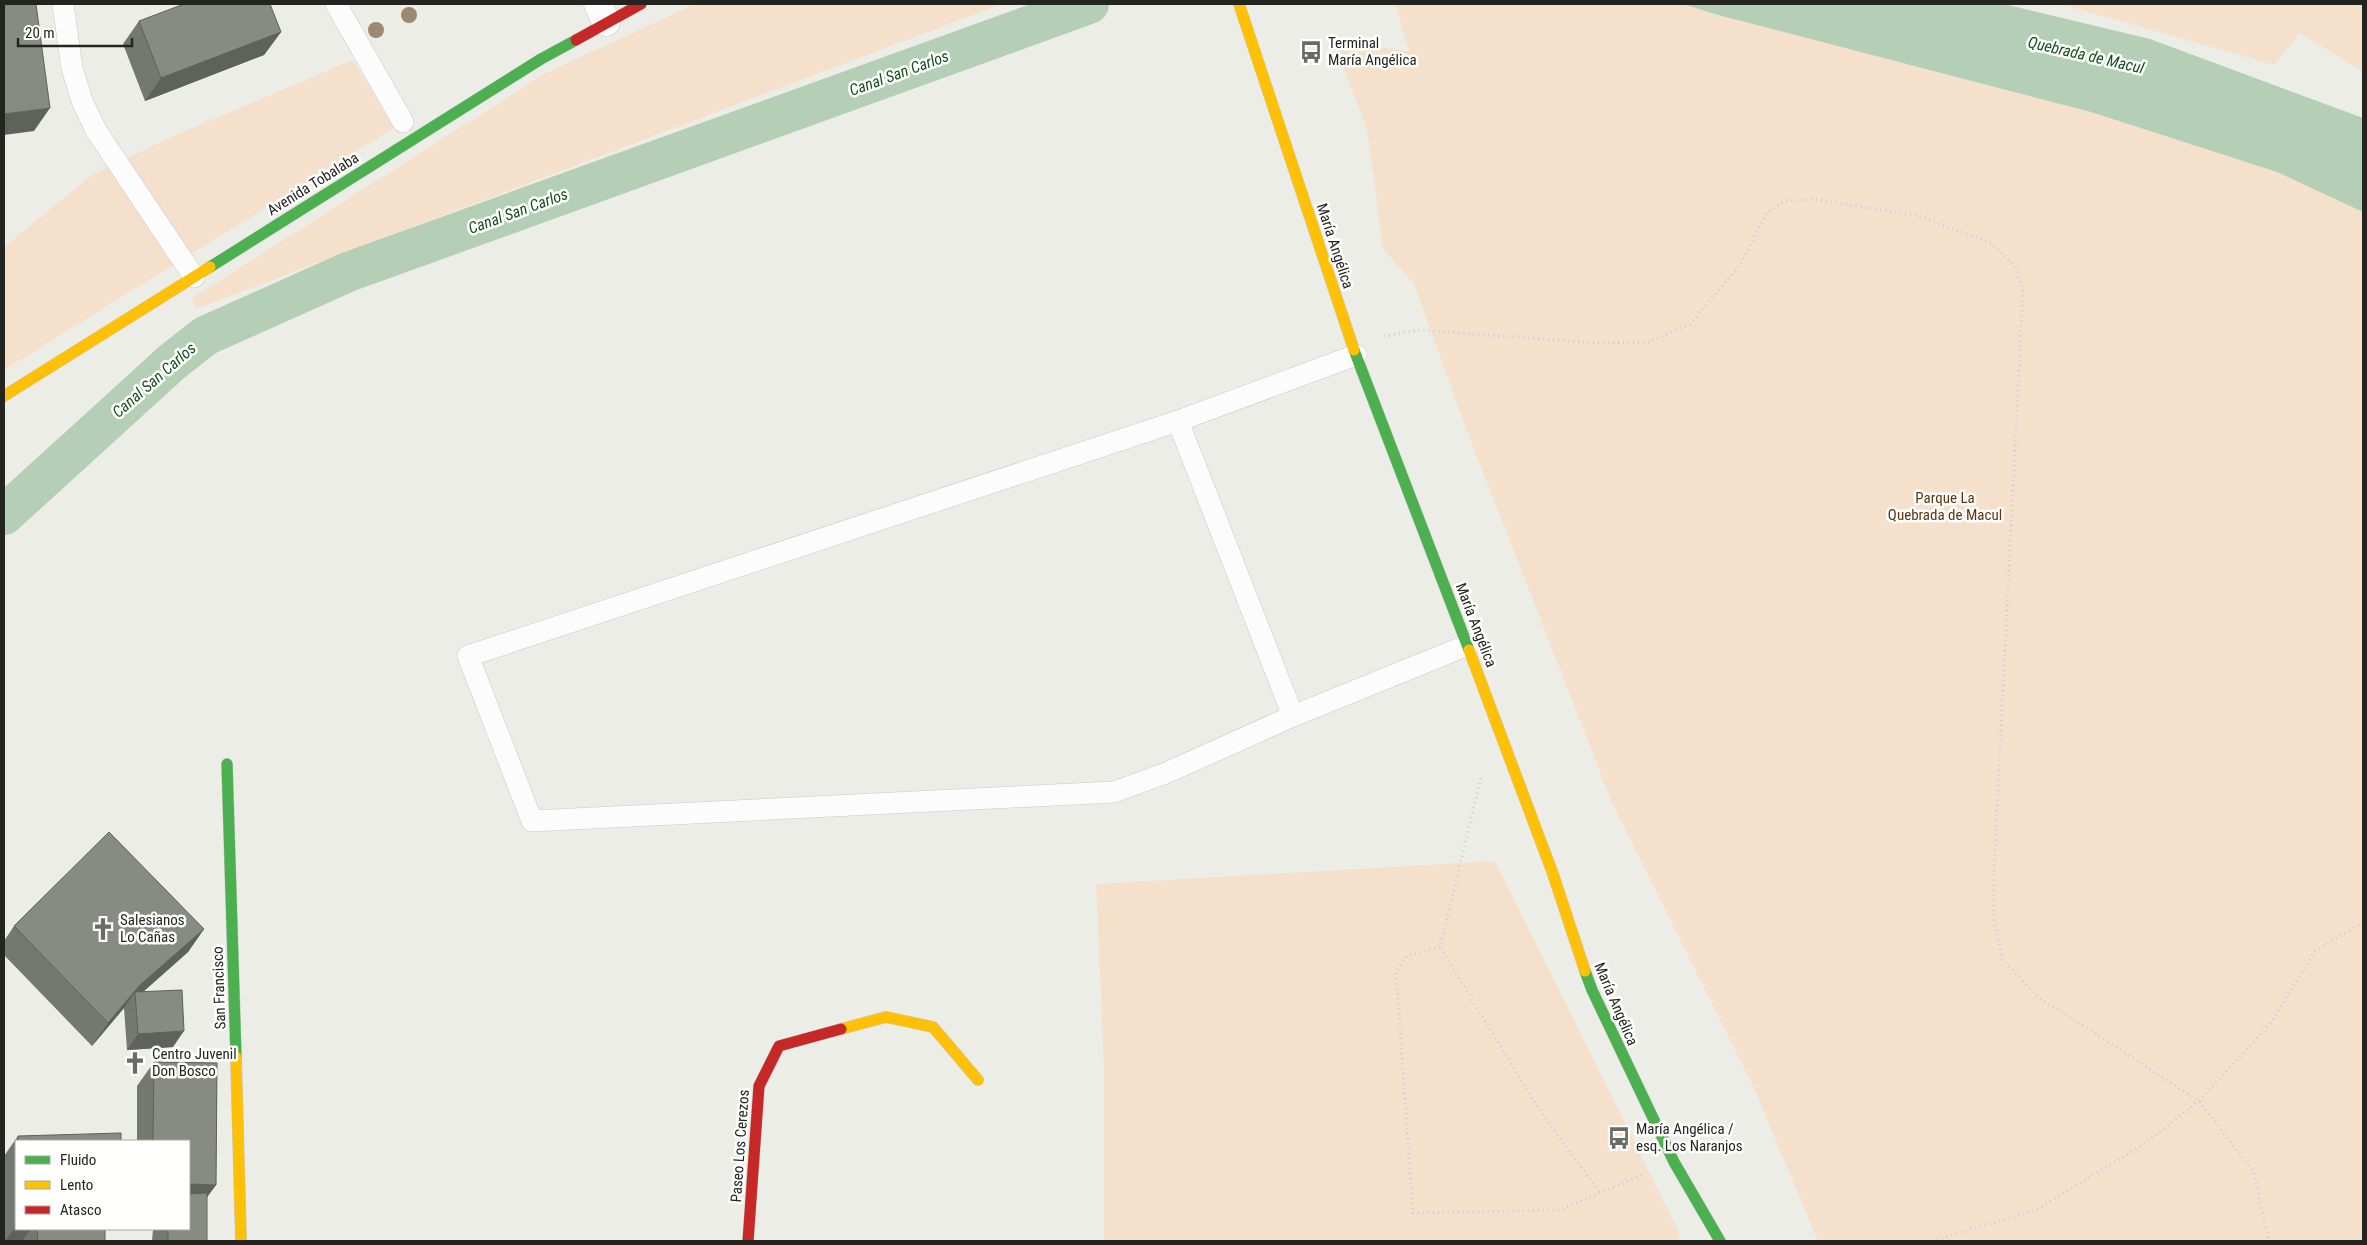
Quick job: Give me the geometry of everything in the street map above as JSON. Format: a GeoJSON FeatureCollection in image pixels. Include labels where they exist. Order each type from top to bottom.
{"type":"FeatureCollection","features":[{"type":"Feature","properties":{"kind":"street","name":"Avenida Tobalaba"},"geometry":{"type":"LineString","coordinates":[[4,396],[541,59],[602,13],[641,4]]}},
{"type":"Feature","properties":{"kind":"street","name":"María Angélica"},"geometry":{"type":"LineString","coordinates":[[1239,4],[1354,349],[1468,645],[1553,874],[1592,990],[1674,1162],[1720,1241]]}},
{"type":"Feature","properties":{"kind":"street","name":"San Francisco"},"geometry":{"type":"LineString","coordinates":[[227,764],[241,1241]]}},
{"type":"Feature","properties":{"kind":"street","name":"Paseo Los Cerezos"},"geometry":{"type":"LineString","coordinates":[[748,1241],[759,1086],[779,1046],[886,1017],[933,1027],[978,1080]]}},
{"type":"Feature","properties":{"kind":"lane"},"geometry":{"type":"LineString","coordinates":[[63,4],[72,68],[82,101],[93,124],[194,277]]}},
{"type":"Feature","properties":{"kind":"lane"},"geometry":{"type":"LineString","coordinates":[[336,4],[403,122]]}},
{"type":"Feature","properties":{"kind":"lane"},"geometry":{"type":"LineString","coordinates":[[1354,349],[1178,421],[468,656],[532,821],[1114,792],[1166,774],[1293,716],[1468,645]]}},
{"type":"Feature","properties":{"kind":"lane"},"geometry":{"type":"LineString","coordinates":[[1178,421],[1293,716]]}},
{"type":"Feature","properties":{"kind":"path"},"geometry":{"type":"LineString","coordinates":[[1354,349],[1419,330],[1597,342],[1649,342],[1690,324],[1740,265],[1767,212],[1784,201],[1814,199],[1919,216],[1991,243],[2014,265],[2023,289],[1994,868],[1994,918],[2002,959],[2037,996],[2199,1101],[2253,1171],[2269,1241]]}},
{"type":"Feature","properties":{"kind":"path"},"geometry":{"type":"LineString","coordinates":[[1481,775],[1440,948],[1537,1106],[1599,1192]]}},
{"type":"Feature","properties":{"kind":"path"},"geometry":{"type":"LineString","coordinates":[[1932,1241],[2036,1210],[2147,1142],[2199,1101],[2270,1024],[2315,951],[2363,922]]}},
{"type":"Feature","properties":{"kind":"path"},"geometry":{"type":"LineString","coordinates":[[1440,948],[1407,956],[1396,972],[1412,1213],[1560,1210],[1674,1162]]}},
{"type":"Feature","properties":{"kind":"green space"},"geometry":{"type":"Polygon","coordinates":[[[695,4],[1002,4],[196,309],[192,298],[546,73],[695,4]]]}},
{"type":"Feature","properties":{"kind":"green space","name":"Parque La Quebrada de Macul"},"geometry":{"type":"Polygon","coordinates":[[[1395,4],[1683,4],[1718,15],[2091,112],[2277,172],[2363,212],[2363,1241],[1818,1241],[1753,1086],[1613,805],[1465,426],[1414,284],[1383,249],[1367,130],[1333,40],[1409,51],[1395,4]]]}},
{"type":"Feature","properties":{"kind":"green space"},"geometry":{"type":"Polygon","coordinates":[[[2060,4],[2363,4],[2363,72],[2300,33],[2274,65],[2060,4]]]}},
{"type":"Feature","properties":{"kind":"green space"},"geometry":{"type":"Polygon","coordinates":[[[353,60],[394,128],[4,370],[4,247],[92,175],[171,137],[353,60]]]}},
{"type":"Feature","properties":{"kind":"green space"},"geometry":{"type":"Polygon","coordinates":[[[1495,861],[1680,1234],[1678,1241],[1104,1241],[1104,1065],[1096,884],[1495,861]]]}},
{"type":"Feature","properties":{"kind":"water","name":"Quebrada de Macul"},"geometry":{"type":"Polygon","coordinates":[[[1683,4],[2004,4],[2150,39],[2363,118],[2363,212],[2277,172],[2091,112],[1718,15],[1683,4]]]}},
{"type":"Feature","properties":{"kind":"building"},"geometry":{"type":"Polygon","coordinates":[[[4,4],[36,4],[50,108],[4,114],[4,4]]]}},
{"type":"Feature","properties":{"kind":"building"},"geometry":{"type":"Polygon","coordinates":[[[184,4],[270,4],[281,32],[161,78],[139,21],[184,4]]]}},
{"type":"Feature","properties":{"kind":"building"},"geometry":{"type":"Polygon","coordinates":[[[109,832],[204,929],[140,985],[108,1023],[14,926],[109,832]]]}},
{"type":"Feature","properties":{"kind":"building"},"geometry":{"type":"Polygon","coordinates":[[[182,990],[184,1031],[138,1034],[135,992],[182,990]]]}},
{"type":"Feature","properties":{"kind":"building"},"geometry":{"type":"Polygon","coordinates":[[[154,1062],[217,1063],[216,1185],[190,1184],[190,1140],[153,1140],[154,1062]]]}},
{"type":"Feature","properties":{"kind":"building"},"geometry":{"type":"Polygon","coordinates":[[[121,1133],[121,1140],[18,1140],[18,1136],[121,1133]]]}},
{"type":"Feature","properties":{"kind":"building"},"geometry":{"type":"Polygon","coordinates":[[[207,1193],[207,1241],[168,1241],[168,1230],[190,1230],[190,1194],[207,1193]]]}},
{"type":"Feature","properties":{"kind":"building"},"geometry":{"type":"Polygon","coordinates":[[[37,1230],[105,1230],[105,1241],[38,1241],[37,1230]]]}},
{"type":"Feature","properties":{"kind":"waterway","name":"Canal San Carlos"},"geometry":{"type":"LineString","coordinates":[[4,515],[172,362],[205,336],[348,272],[1089,4]]}},
{"type":"Feature","properties":{"kind":"traffic: fast"},"geometry":{"type":"LineString","coordinates":[[210,267],[541,59],[576,40]]}},
{"type":"Feature","properties":{"kind":"traffic: fast"},"geometry":{"type":"LineString","coordinates":[[1354,350],[1469,650]]}},
{"type":"Feature","properties":{"kind":"traffic: fast"},"geometry":{"type":"LineString","coordinates":[[227,764],[236,1057]]}},
{"type":"Feature","properties":{"kind":"traffic: fast"},"geometry":{"type":"LineString","coordinates":[[1585,971],[1592,990],[1674,1162],[1720,1241]]}},
{"type":"Feature","properties":{"kind":"traffic: slow"},"geometry":{"type":"LineString","coordinates":[[1239,4],[1354,350]]}},
{"type":"Feature","properties":{"kind":"traffic: slow"},"geometry":{"type":"LineString","coordinates":[[4,396],[210,267]]}},
{"type":"Feature","properties":{"kind":"traffic: slow"},"geometry":{"type":"LineString","coordinates":[[1469,650],[1553,874],[1585,971]]}},
{"type":"Feature","properties":{"kind":"traffic: slow"},"geometry":{"type":"LineString","coordinates":[[841,1029],[886,1017],[933,1027],[978,1080]]}},
{"type":"Feature","properties":{"kind":"traffic: slow"},"geometry":{"type":"LineString","coordinates":[[236,1057],[241,1241]]}},
{"type":"Feature","properties":{"kind":"traffic: jam"},"geometry":{"type":"LineString","coordinates":[[576,40],[641,4]]}},
{"type":"Feature","properties":{"kind":"traffic: jam"},"geometry":{"type":"LineString","coordinates":[[748,1241],[759,1086],[779,1046],[841,1029]]}},
{"type":"Feature","properties":{"kind":"place","name":"Terminal María Angélica"},"geometry":{"type":"Point","coordinates":[1311,52]}},
{"type":"Feature","properties":{"kind":"place","name":"Salesianos Lo Cañas"},"geometry":{"type":"Point","coordinates":[103,929]}},
{"type":"Feature","properties":{"kind":"place","name":"Centro Juvenil Don Bosco"},"geometry":{"type":"Point","coordinates":[135,1063]}},
{"type":"Feature","properties":{"kind":"place","name":"María Angélica / esq. Los Naranjos"},"geometry":{"type":"Point","coordinates":[1619,1138]}}]}
